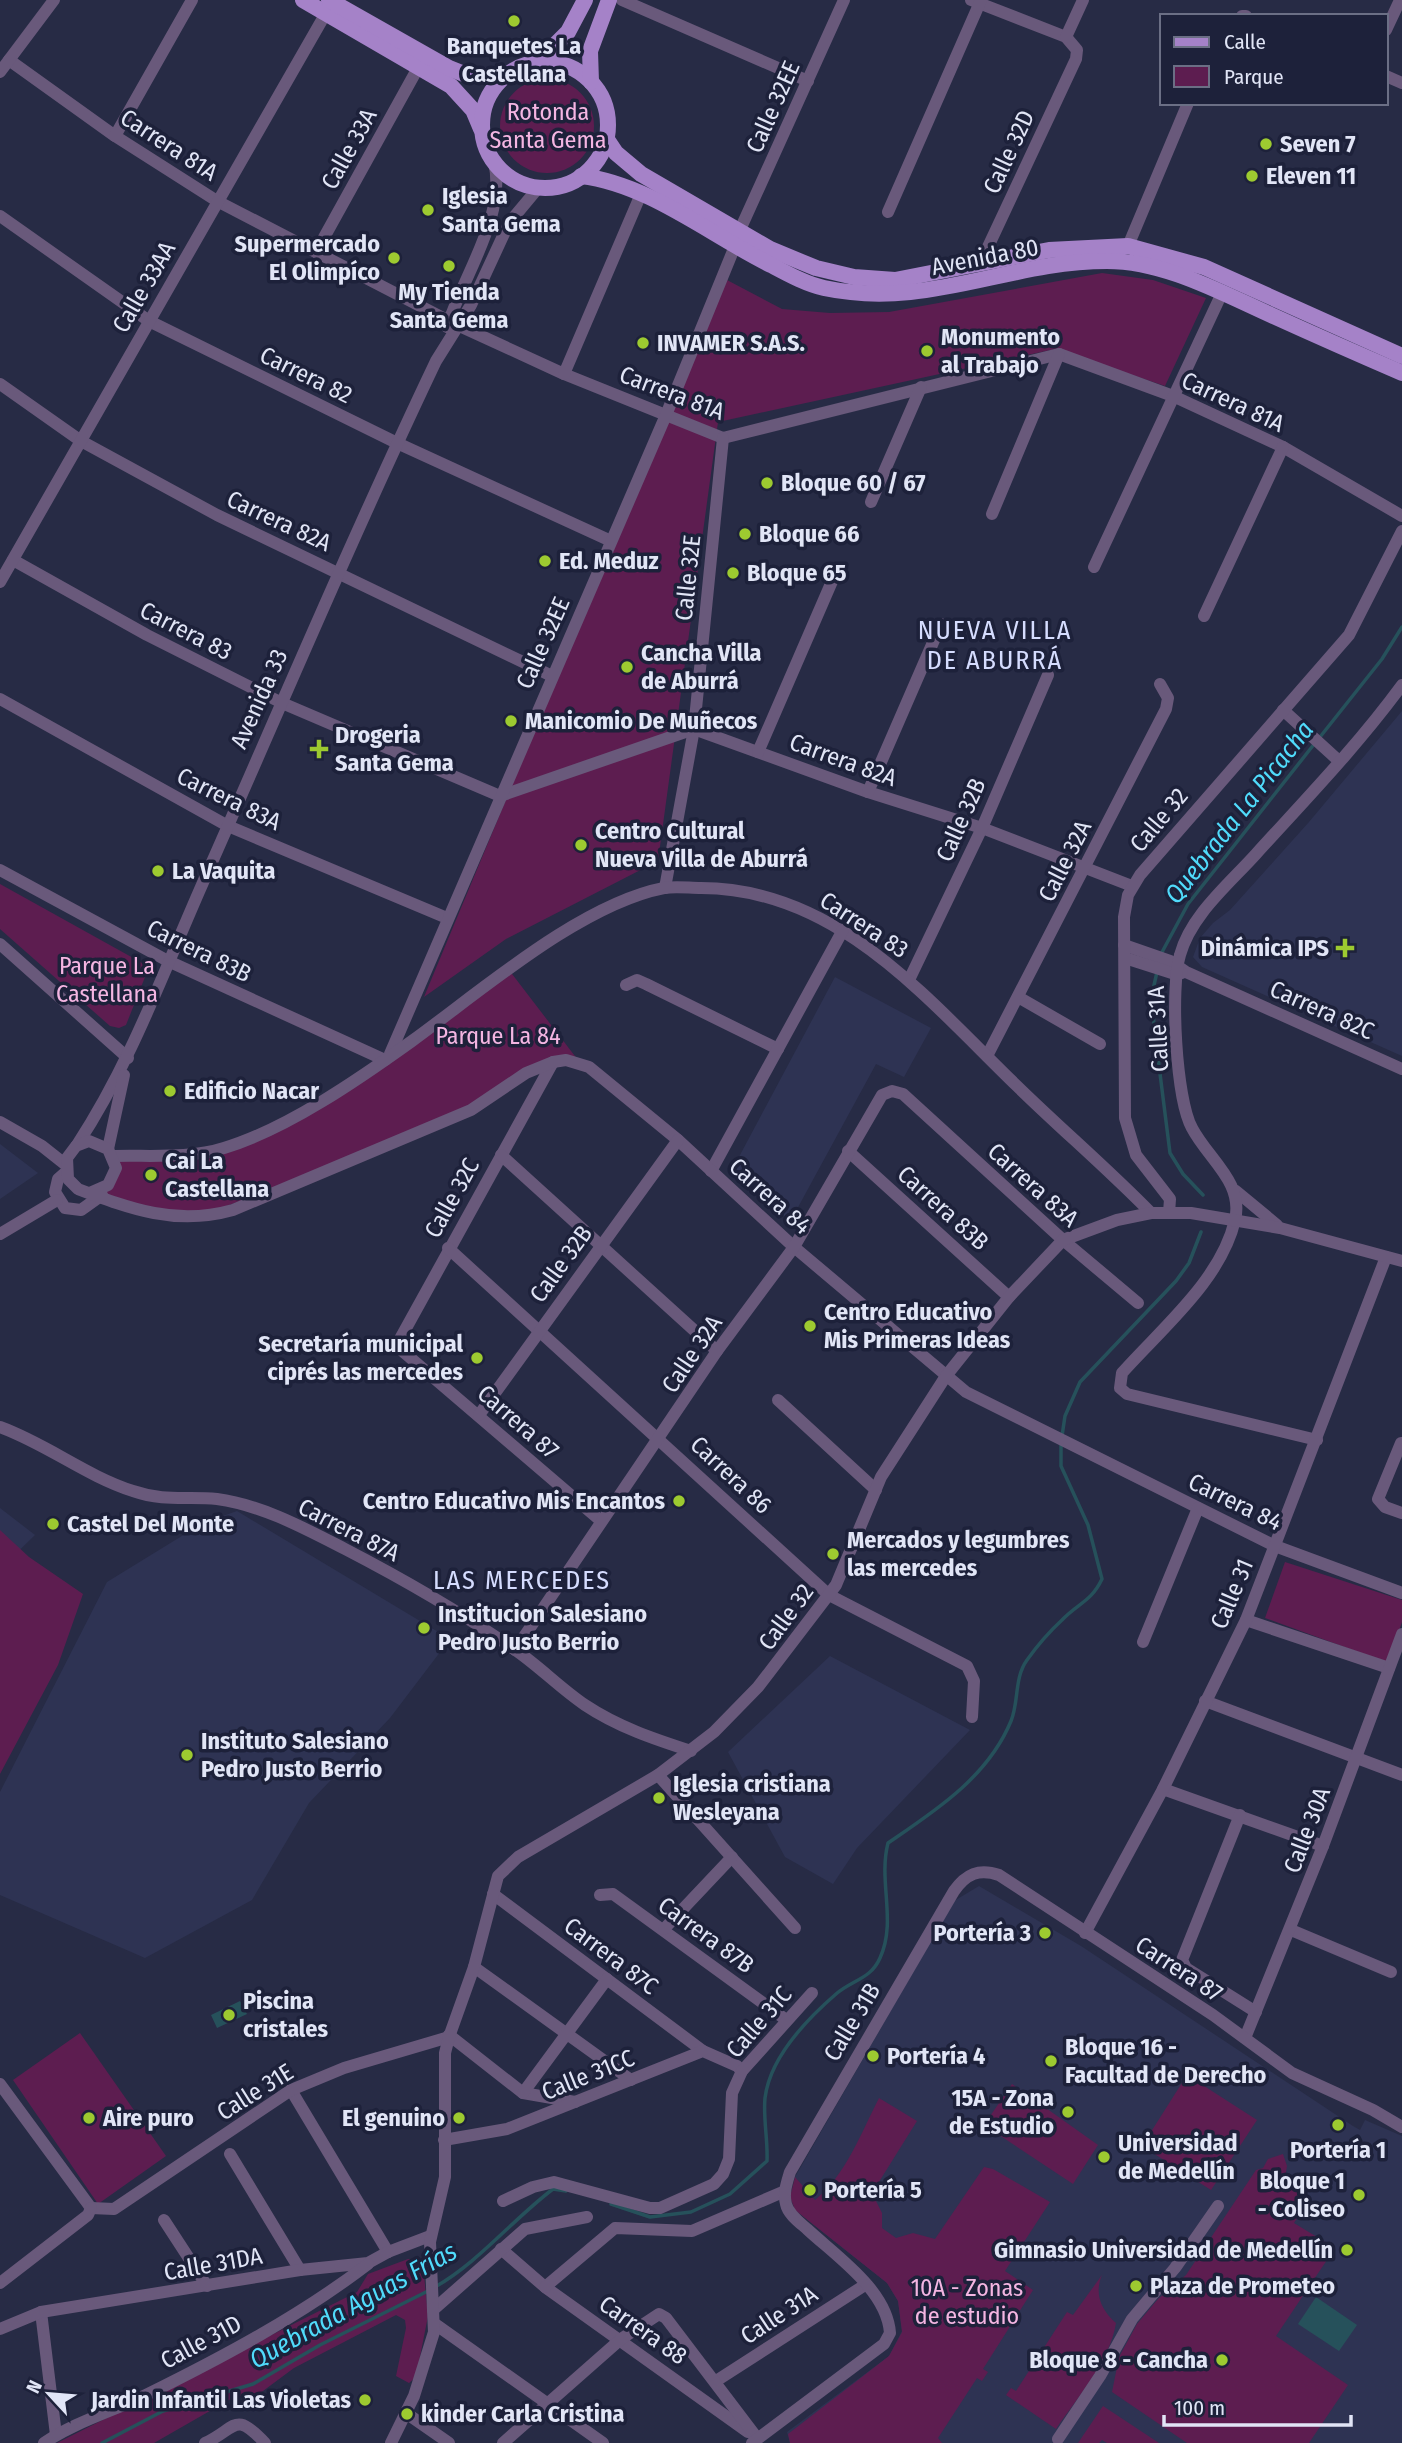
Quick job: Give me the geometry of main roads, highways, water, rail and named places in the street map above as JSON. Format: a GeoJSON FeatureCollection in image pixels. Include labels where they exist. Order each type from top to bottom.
{"type":"FeatureCollection","features":[{"type":"Feature","properties":{"kind":"main road"},"geometry":{"type":"LineString","coordinates":[[303,0],[328,7],[450,68],[477,75],[506,76]]}},
{"type":"Feature","properties":{"kind":"main road"},"geometry":{"type":"LineString","coordinates":[[538,62],[568,32],[585,0]]}},
{"type":"Feature","properties":{"kind":"main road"},"geometry":{"type":"LineString","coordinates":[[328,7],[464,98],[482,131],[494,162],[517,181],[539,187],[564,185],[581,176],[592,166],[606,138],[605,108],[591,82],[590,51],[609,0]]}},
{"type":"Feature","properties":{"kind":"main road"},"geometry":{"type":"LineString","coordinates":[[482,131],[489,97],[506,76],[523,66],[538,62],[567,66],[591,82]]}},
{"type":"Feature","properties":{"kind":"main road","name":"Avenida 80"},"geometry":{"type":"LineString","coordinates":[[606,138],[616,153],[641,174],[798,279],[821,287],[863,295],[916,293],[1063,265],[1109,261],[1163,271],[1222,293],[1402,373]]}},
{"type":"Feature","properties":{"kind":"main road","name":"Avenida 80"},"geometry":{"type":"LineString","coordinates":[[581,176],[605,179],[737,239],[803,263],[854,277],[912,278],[1049,250],[1128,246],[1204,267],[1402,356]]}},
{"type":"Feature","properties":{"kind":"waterway","name":"Quebrada La Picacha"},"geometry":{"type":"LineString","coordinates":[[1320,737],[1382,659],[1402,627]]}},
{"type":"Feature","properties":{"kind":"waterway","name":"Quebrada La Picacha"},"geometry":{"type":"LineString","coordinates":[[1161,954],[1188,904],[1315,743]]}},
{"type":"Feature","properties":{"kind":"waterway","name":"Quebrada La Picacha"},"geometry":{"type":"LineString","coordinates":[[1157,972],[1152,994],[1154,1026],[1170,1153],[1183,1174],[1203,1195]]}},
{"type":"Feature","properties":{"kind":"waterway","name":"Quebrada Aguas Frías"},"geometry":{"type":"LineString","coordinates":[[1062,1436],[1065,1416],[1080,1382],[1176,1281],[1189,1263],[1201,1232]]}},
{"type":"Feature","properties":{"kind":"waterway","name":"Quebrada Aguas Frías"},"geometry":{"type":"LineString","coordinates":[[611,2204],[650,2217],[691,2212],[730,2194],[767,2161],[765,2098],[774,2068],[791,2040],[813,2015],[842,1989],[872,1971],[880,1958],[887,1930],[885,1858],[888,1843],[959,1791],[989,1759],[1011,1721],[1020,1674],[1027,1660],[1052,1629],[1093,1593],[1102,1579],[1088,1525],[1061,1466],[1061,1444]]}},
{"type":"Feature","properties":{"kind":"waterway","name":"Quebrada Aguas Frías"},"geometry":{"type":"LineString","coordinates":[[435,2287],[466,2266],[553,2189],[566,2191]]}},
{"type":"Feature","properties":{"kind":"waterway","name":"Quebrada Aguas Frías"},"geometry":{"type":"LineString","coordinates":[[102,2443],[163,2411],[253,2384],[320,2345],[428,2291]]}},
{"type":"Feature","properties":{"kind":"place","name":"Banquetes La Castellana"},"geometry":{"type":"Point","coordinates":[514,21]}},
{"type":"Feature","properties":{"kind":"place","name":"Seven 7"},"geometry":{"type":"Point","coordinates":[1266,144]}},
{"type":"Feature","properties":{"kind":"place","name":"Eleven 11"},"geometry":{"type":"Point","coordinates":[1252,176]}},
{"type":"Feature","properties":{"kind":"place","name":"Iglesia Santa Gema"},"geometry":{"type":"Point","coordinates":[428,210]}},
{"type":"Feature","properties":{"kind":"place","name":"Supermercado El Olimpíco"},"geometry":{"type":"Point","coordinates":[394,258]}},
{"type":"Feature","properties":{"kind":"place","name":"My Tienda Santa Gema"},"geometry":{"type":"Point","coordinates":[449,266]}},
{"type":"Feature","properties":{"kind":"place","name":"INVAMER S.A.S."},"geometry":{"type":"Point","coordinates":[643,343]}},
{"type":"Feature","properties":{"kind":"place","name":"Monumento al Trabajo"},"geometry":{"type":"Point","coordinates":[927,351]}},
{"type":"Feature","properties":{"kind":"place","name":"Bloque 60 / 67"},"geometry":{"type":"Point","coordinates":[767,483]}},
{"type":"Feature","properties":{"kind":"place","name":"Bloque 66"},"geometry":{"type":"Point","coordinates":[745,534]}},
{"type":"Feature","properties":{"kind":"place","name":"Ed. Meduz"},"geometry":{"type":"Point","coordinates":[545,561]}},
{"type":"Feature","properties":{"kind":"place","name":"Bloque 65"},"geometry":{"type":"Point","coordinates":[733,573]}},
{"type":"Feature","properties":{"kind":"place","name":"Cancha Villa de Aburrá"},"geometry":{"type":"Point","coordinates":[627,667]}},
{"type":"Feature","properties":{"kind":"place","name":"Manicomio De Muñecos"},"geometry":{"type":"Point","coordinates":[511,721]}},
{"type":"Feature","properties":{"kind":"place","name":"Drogeria Santa Gema"},"geometry":{"type":"Point","coordinates":[319,749]}},
{"type":"Feature","properties":{"kind":"place","name":"Centro Cultural Nueva Villa de Aburrá"},"geometry":{"type":"Point","coordinates":[581,845]}},
{"type":"Feature","properties":{"kind":"place","name":"La Vaquita"},"geometry":{"type":"Point","coordinates":[158,871]}},
{"type":"Feature","properties":{"kind":"place","name":"Dinámica IPS"},"geometry":{"type":"Point","coordinates":[1345,948]}},
{"type":"Feature","properties":{"kind":"place","name":"Edificio Nacar"},"geometry":{"type":"Point","coordinates":[170,1091]}},
{"type":"Feature","properties":{"kind":"place","name":"Cai La Castellana"},"geometry":{"type":"Point","coordinates":[151,1175]}},
{"type":"Feature","properties":{"kind":"place","name":"Centro Educativo Mis Primeras Ideas"},"geometry":{"type":"Point","coordinates":[810,1326]}},
{"type":"Feature","properties":{"kind":"place","name":"Secretaría municipal ciprés las mercedes"},"geometry":{"type":"Point","coordinates":[477,1358]}},
{"type":"Feature","properties":{"kind":"place","name":"Centro Educativo Mis Encantos"},"geometry":{"type":"Point","coordinates":[679,1501]}},
{"type":"Feature","properties":{"kind":"place","name":"Castel Del Monte"},"geometry":{"type":"Point","coordinates":[53,1524]}},
{"type":"Feature","properties":{"kind":"place","name":"Mercados y legumbres las mercedes"},"geometry":{"type":"Point","coordinates":[833,1554]}},
{"type":"Feature","properties":{"kind":"place","name":"Institucion Salesiano Pedro Justo Berrio"},"geometry":{"type":"Point","coordinates":[424,1628]}},
{"type":"Feature","properties":{"kind":"place","name":"Instituto Salesiano Pedro Justo Berrio"},"geometry":{"type":"Point","coordinates":[187,1755]}},
{"type":"Feature","properties":{"kind":"place","name":"Iglesia cristiana Wesleyana"},"geometry":{"type":"Point","coordinates":[659,1798]}},
{"type":"Feature","properties":{"kind":"place","name":"Portería 3"},"geometry":{"type":"Point","coordinates":[1045,1933]}},
{"type":"Feature","properties":{"kind":"place","name":"Piscina cristales"},"geometry":{"type":"Point","coordinates":[229,2015]}},
{"type":"Feature","properties":{"kind":"place","name":"Portería 4"},"geometry":{"type":"Point","coordinates":[873,2056]}},
{"type":"Feature","properties":{"kind":"place","name":"Bloque 16 - Facultad de Derecho"},"geometry":{"type":"Point","coordinates":[1051,2061]}},
{"type":"Feature","properties":{"kind":"place","name":"15A - Zona de Estudio"},"geometry":{"type":"Point","coordinates":[1068,2112]}},
{"type":"Feature","properties":{"kind":"place","name":"Aire puro"},"geometry":{"type":"Point","coordinates":[89,2118]}},
{"type":"Feature","properties":{"kind":"place","name":"El genuino"},"geometry":{"type":"Point","coordinates":[459,2118]}},
{"type":"Feature","properties":{"kind":"place","name":"Portería 1"},"geometry":{"type":"Point","coordinates":[1338,2125]}},
{"type":"Feature","properties":{"kind":"place","name":"Universidad de Medellín"},"geometry":{"type":"Point","coordinates":[1104,2157]}},
{"type":"Feature","properties":{"kind":"place","name":"Portería 5"},"geometry":{"type":"Point","coordinates":[810,2190]}},
{"type":"Feature","properties":{"kind":"place","name":"Bloque 1 - Coliseo"},"geometry":{"type":"Point","coordinates":[1359,2195]}},
{"type":"Feature","properties":{"kind":"place","name":"Gimnasio Universidad de Medellín"},"geometry":{"type":"Point","coordinates":[1347,2250]}},
{"type":"Feature","properties":{"kind":"place","name":"Plaza de Prometeo"},"geometry":{"type":"Point","coordinates":[1136,2286]}},
{"type":"Feature","properties":{"kind":"place","name":"Bloque 8 - Cancha"},"geometry":{"type":"Point","coordinates":[1222,2360]}},
{"type":"Feature","properties":{"kind":"place","name":"Jardin Infantil Las Violetas"},"geometry":{"type":"Point","coordinates":[365,2400]}},
{"type":"Feature","properties":{"kind":"place","name":"kinder Carla Cristina"},"geometry":{"type":"Point","coordinates":[407,2414]}},
{"type":"Feature","properties":{"kind":"district","name":"NUEVA VILLA DE ABURRÁ"},"geometry":{"type":"Point","coordinates":[995,645]}},
{"type":"Feature","properties":{"kind":"district","name":"LAS MERCEDES"},"geometry":{"type":"Point","coordinates":[522,1580]}},
{"type":"Feature","properties":{"kind":"park label","name":"Rotonda Santa Gema"},"geometry":{"type":"Point","coordinates":[548,126]}},
{"type":"Feature","properties":{"kind":"park label","name":"Parque La Castellana"},"geometry":{"type":"Point","coordinates":[107,980]}},
{"type":"Feature","properties":{"kind":"park label","name":"Parque La 84"},"geometry":{"type":"Point","coordinates":[498,1036]}},
{"type":"Feature","properties":{"kind":"park label","name":"10A - Zonas de estudio"},"geometry":{"type":"Point","coordinates":[967,2302]}}]}
